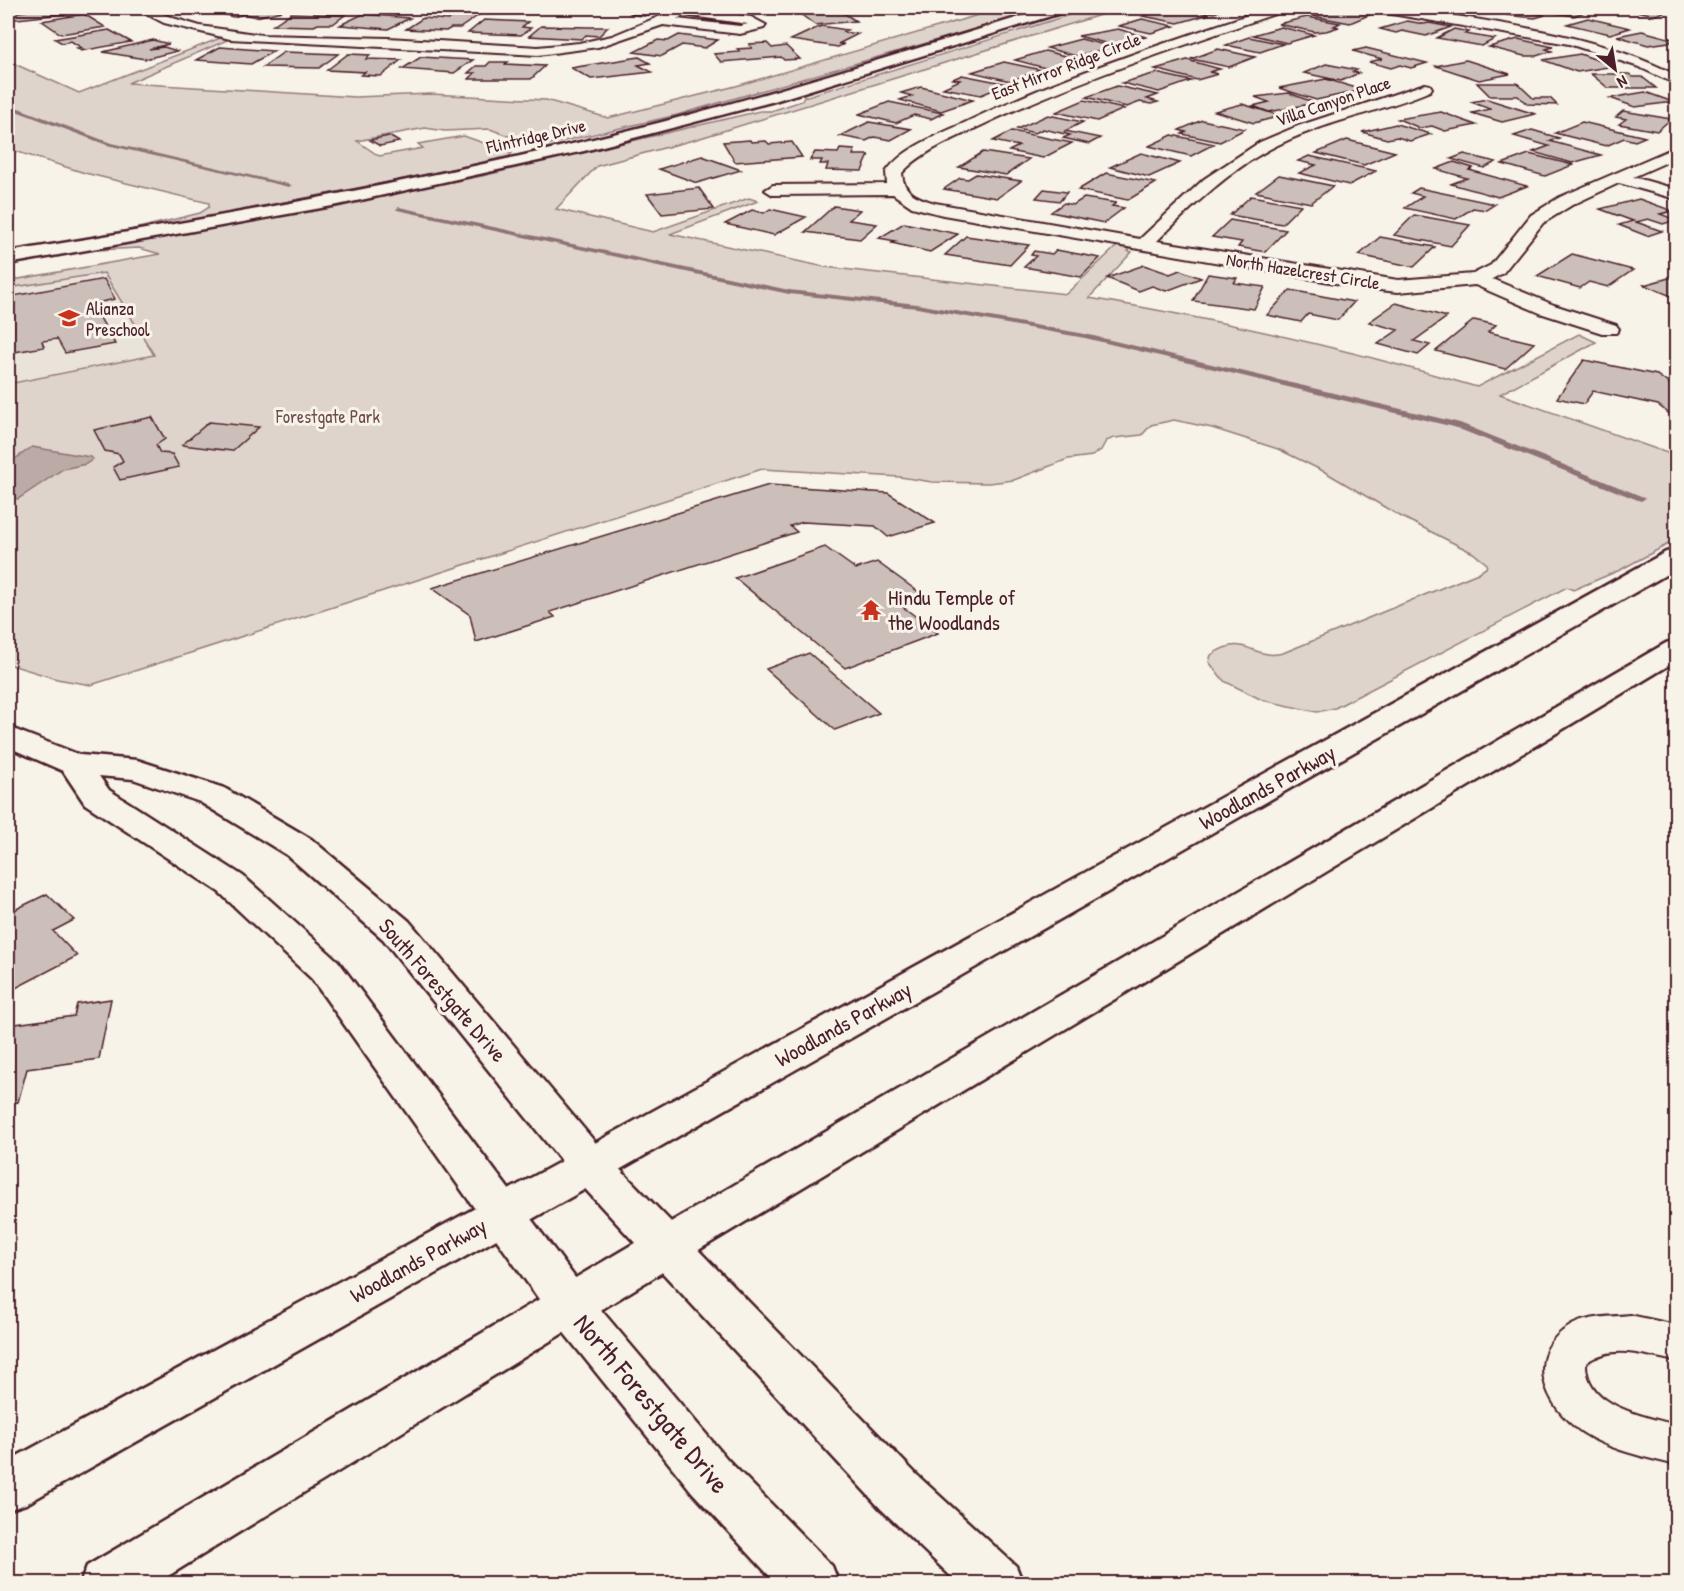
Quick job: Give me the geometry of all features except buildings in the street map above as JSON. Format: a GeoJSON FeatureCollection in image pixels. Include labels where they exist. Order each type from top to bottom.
{"type":"FeatureCollection","features":[{"type":"Feature","properties":{"kind":"street"},"geometry":{"type":"LineString","coordinates":[[141,8],[189,27],[237,35],[520,50],[575,49],[606,43],[685,9],[751,21],[760,25],[740,30],[661,21]]}},
{"type":"Feature","properties":{"kind":"street","name":"Flintridge Drive"},"geometry":{"type":"LineString","coordinates":[[8,258],[339,199],[600,142],[774,96],[1062,8]]}},
{"type":"Feature","properties":{"kind":"street","name":"East Mirror Ridge Circle"},"geometry":{"type":"LineString","coordinates":[[896,189],[893,178],[898,166],[942,139],[988,116],[1071,80],[1279,8]]}},
{"type":"Feature","properties":{"kind":"street"},"geometry":{"type":"LineString","coordinates":[[1380,8],[1573,42],[1623,57],[1677,80]]}},
{"type":"Feature","properties":{"kind":"street","name":"Villa Canyon Place"},"geometry":{"type":"LineString","coordinates":[[1144,244],[1208,184],[1256,151],[1283,136],[1393,101],[1425,88]]}},
{"type":"Feature","properties":{"kind":"street","name":"North Hazelcrest Circle"},"geometry":{"type":"LineString","coordinates":[[896,189],[913,201],[945,211],[1370,283],[1398,286],[1447,284],[1477,279],[1497,269],[1537,219],[1578,194],[1677,152]]}},
{"type":"Feature","properties":{"kind":"street"},"geometry":{"type":"LineString","coordinates":[[1618,178],[1677,194]]}},
{"type":"Feature","properties":{"kind":"street"},"geometry":{"type":"LineString","coordinates":[[773,190],[896,189]]}},
{"type":"Feature","properties":{"kind":"street"},"geometry":{"type":"LineString","coordinates":[[1477,279],[1546,309],[1609,329]]}},
{"type":"Feature","properties":{"kind":"street","name":"Woodlands Parkway"},"geometry":{"type":"LineString","coordinates":[[8,1487],[590,1166],[1677,558]]}},
{"type":"Feature","properties":{"kind":"street"},"geometry":{"type":"LineString","coordinates":[[106,1584],[666,1246],[1677,649]]}},
{"type":"Feature","properties":{"kind":"street","name":"South Forestgate Drive"},"geometry":{"type":"LineString","coordinates":[[8,736],[74,764],[137,770],[212,795],[299,848],[396,930],[590,1166],[666,1246]]}},
{"type":"Feature","properties":{"kind":"street"},"geometry":{"type":"LineString","coordinates":[[74,764],[97,797],[231,884],[325,970],[503,1213]]}},
{"type":"Feature","properties":{"kind":"street","name":"North Forestgate Drive"},"geometry":{"type":"LineString","coordinates":[[503,1213],[569,1305],[710,1476],[813,1584]]}},
{"type":"Feature","properties":{"kind":"street"},"geometry":{"type":"LineString","coordinates":[[666,1246],[899,1492],[997,1584]]}},
{"type":"Feature","properties":{"kind":"street"},"geometry":{"type":"LineString","coordinates":[[1677,1343],[1630,1333],[1587,1338],[1565,1355],[1565,1382],[1587,1411],[1630,1434],[1677,1445]]}},
{"type":"Feature","properties":{"kind":"shaded area","name":"Alianza Preschool"},"geometry":{"type":"Polygon","coordinates":[[[99,266],[154,355],[8,384],[8,281],[99,266]]]}},
{"type":"Feature","properties":{"kind":"shaded area"},"geometry":{"type":"Polygon","coordinates":[[[32,447],[93,459],[86,464],[63,469],[18,499],[8,497],[8,464],[32,447]]]}},
{"type":"Feature","properties":{"kind":"green space"},"geometry":{"type":"Polygon","coordinates":[[[1002,8],[1048,8],[677,115],[538,147],[490,129],[445,131],[425,128],[357,141],[379,156],[423,148],[418,144],[464,136],[512,153],[508,157],[400,180],[110,235],[200,213],[209,207],[209,203],[85,173],[8,149],[8,61],[79,93],[223,37],[232,38],[128,83],[355,97],[431,94],[546,100],[608,118],[736,86],[1002,8]]]}},
{"type":"Feature","properties":{"kind":"green space","name":"Forestgate Park"},"geometry":{"type":"Polygon","coordinates":[[[1092,8],[1123,8],[697,139],[597,166],[556,209],[653,232],[749,198],[758,201],[670,234],[825,267],[1066,294],[1118,245],[1131,248],[1128,251],[1132,252],[1089,298],[1284,336],[1477,387],[1579,334],[1596,342],[1500,394],[1676,456],[1676,540],[1620,570],[1573,590],[1567,587],[1335,708],[1317,712],[1262,700],[1224,681],[1209,662],[1211,655],[1223,648],[1233,646],[1264,653],[1283,653],[1478,573],[1486,568],[1487,564],[1473,553],[1398,515],[1325,472],[1278,449],[1212,428],[1174,420],[1151,425],[1142,435],[1106,441],[1101,450],[1092,456],[1068,459],[1014,480],[989,483],[932,482],[900,477],[762,469],[91,685],[57,679],[8,664],[8,384],[154,355],[104,273],[8,288],[8,281],[160,254],[139,248],[97,250],[482,176],[760,111],[771,111],[802,101],[804,97],[1092,8]]]}},
{"type":"Feature","properties":{"kind":"waterway"},"geometry":{"type":"LineString","coordinates":[[8,106],[109,144],[289,185]]}},
{"type":"Feature","properties":{"kind":"waterway"},"geometry":{"type":"LineString","coordinates":[[399,209],[789,292],[917,306],[1085,336],[1457,425],[1641,498]]}},
{"type":"Feature","properties":{"kind":"place","name":"Alianza Preschool"},"geometry":{"type":"Point","coordinates":[69,318]}},
{"type":"Feature","properties":{"kind":"place","name":"Hindu Temple of the Woodlands"},"geometry":{"type":"Point","coordinates":[871,610]}}]}
